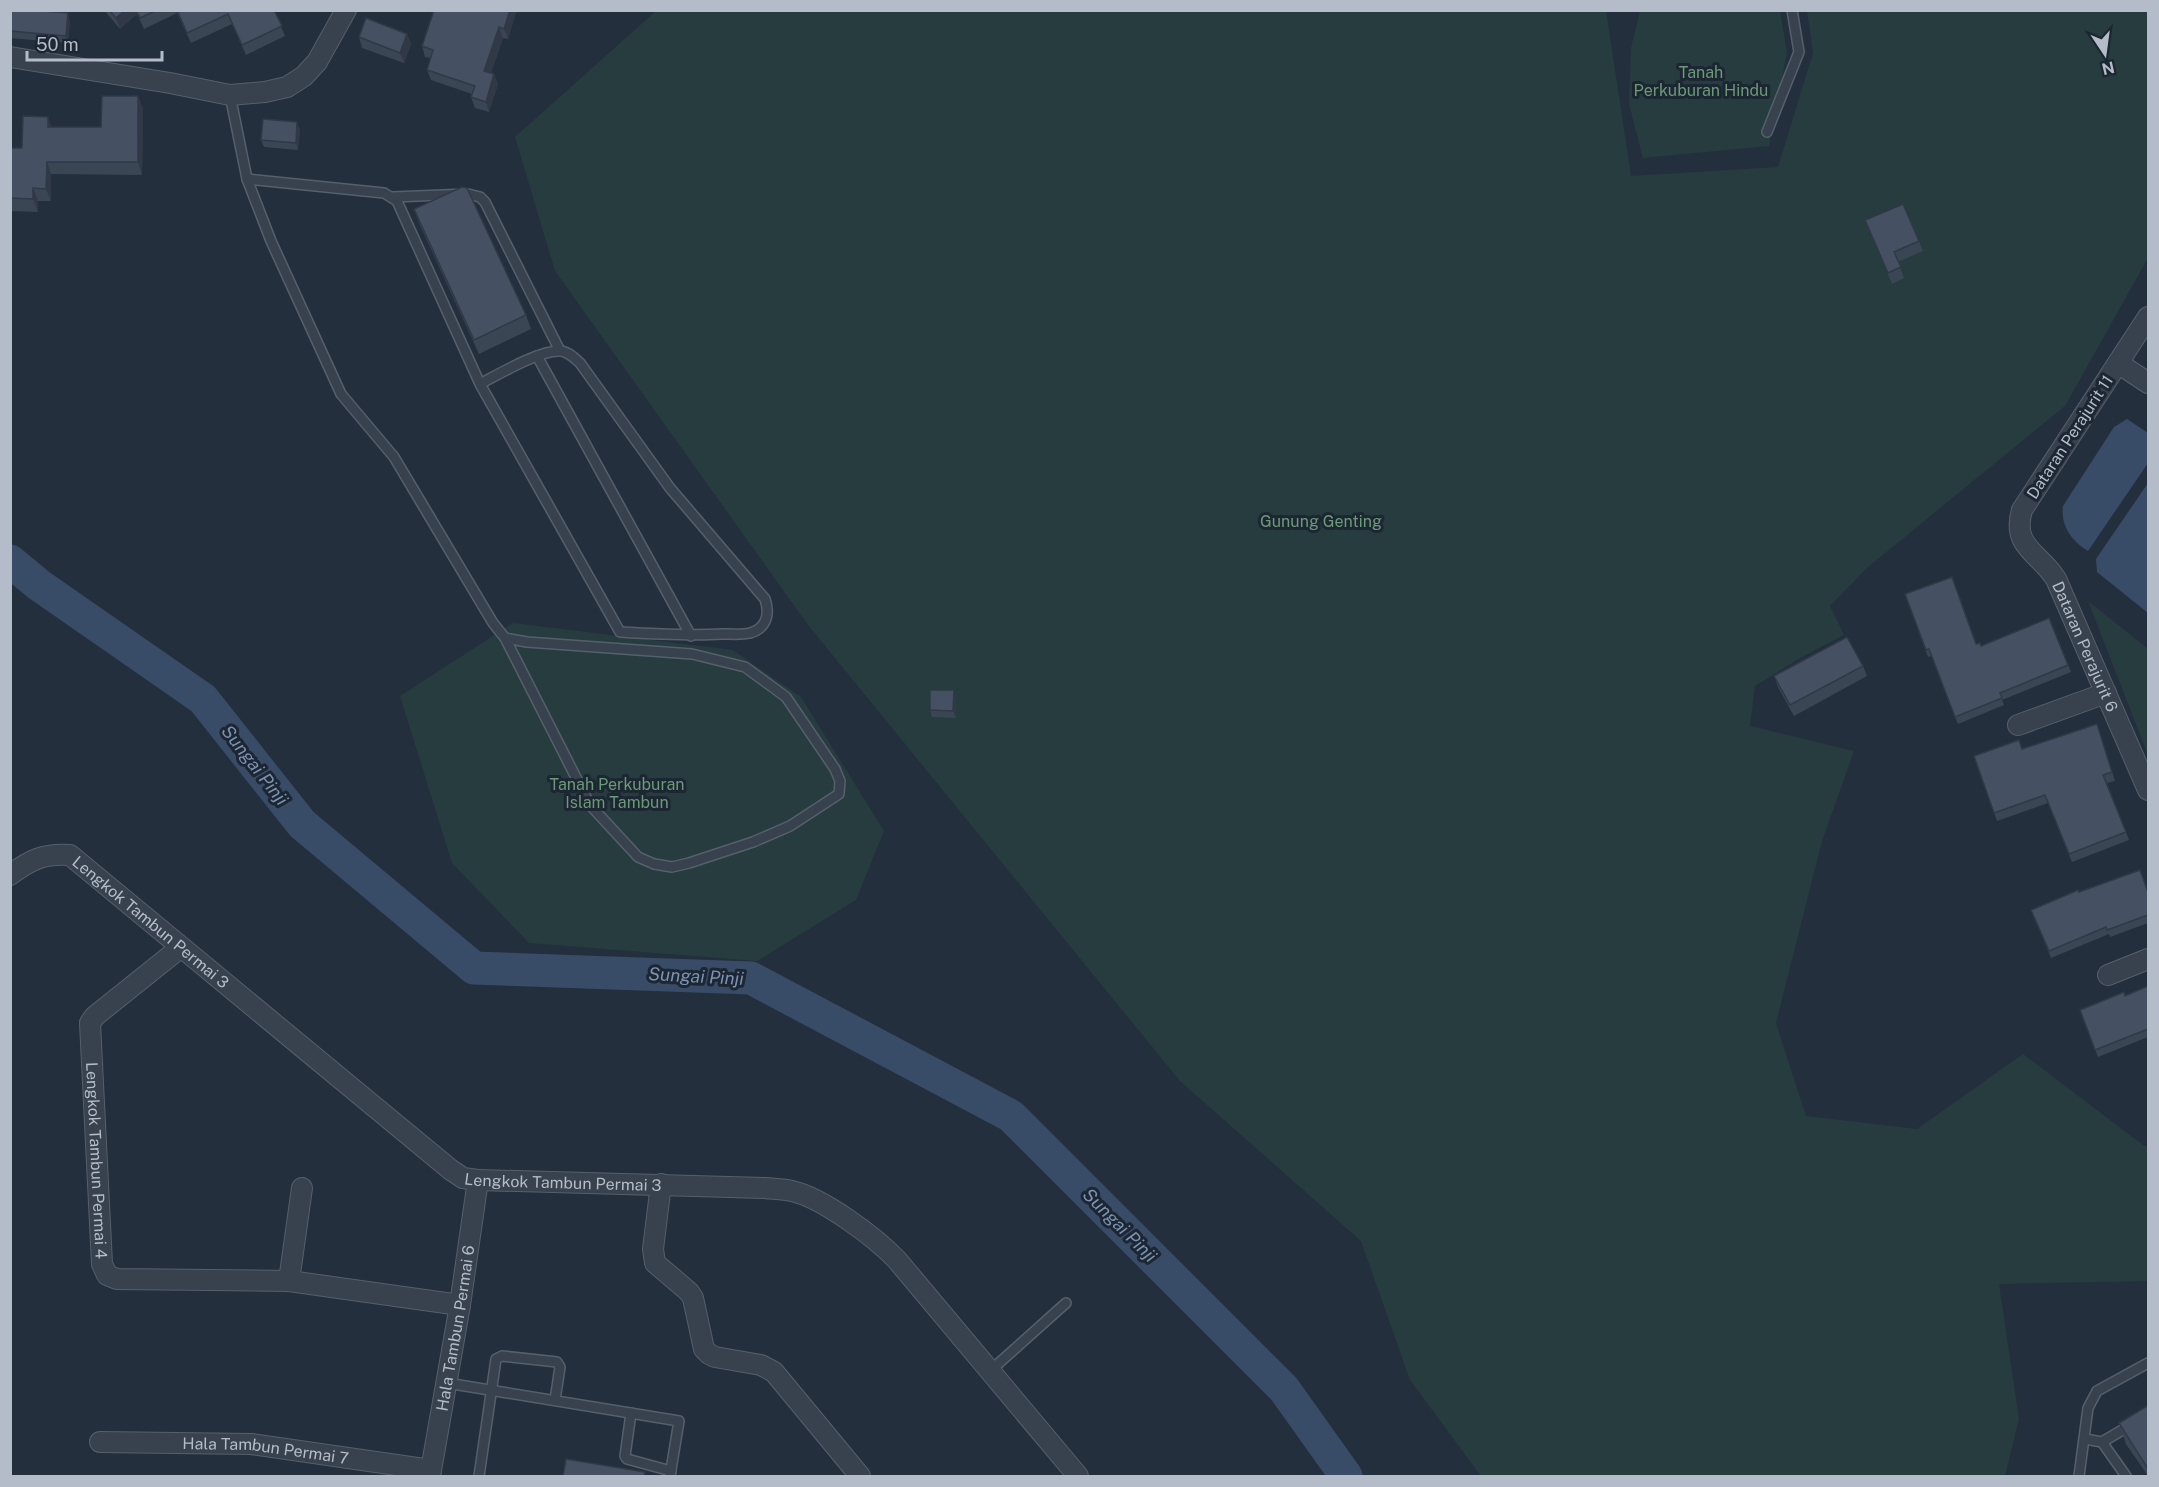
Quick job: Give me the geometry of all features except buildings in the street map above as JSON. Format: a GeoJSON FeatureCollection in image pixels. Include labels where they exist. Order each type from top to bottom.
{"type":"FeatureCollection","features":[{"type":"Feature","properties":{"kind":"street"},"geometry":{"type":"LineString","coordinates":[[10,57],[230,94],[265,92],[287,87],[304,76],[317,62],[346,10]]}},
{"type":"Feature","properties":{"kind":"street","name":"Dataran Perajurit 11"},"geometry":{"type":"LineString","coordinates":[[2022,510],[2148,317]]}},
{"type":"Feature","properties":{"kind":"street"},"geometry":{"type":"LineString","coordinates":[[2118,363],[2148,383]]}},
{"type":"Feature","properties":{"kind":"street","name":"Dataran Perajurit 6"},"geometry":{"type":"LineString","coordinates":[[2022,510],[2019,532],[2024,544],[2049,568],[2056,579],[2148,790]]}},
{"type":"Feature","properties":{"kind":"street"},"geometry":{"type":"LineString","coordinates":[[2018,725],[2106,693]]}},
{"type":"Feature","properties":{"kind":"street","name":"Lengkok Tambun Permai 3"},"geometry":{"type":"LineString","coordinates":[[10,875],[36,858],[54,854],[70,855],[180,948],[451,1170],[464,1178],[794,1191],[819,1203],[868,1234],[891,1253],[1078,1476]]}},
{"type":"Feature","properties":{"kind":"street","name":"Lengkok Tambun Permai 4"},"geometry":{"type":"LineString","coordinates":[[180,948],[95,1016],[90,1023],[103,1270],[107,1275],[117,1279],[289,1281],[460,1305]]}},
{"type":"Feature","properties":{"kind":"street"},"geometry":{"type":"LineString","coordinates":[[2108,975],[2148,959]]}},
{"type":"Feature","properties":{"kind":"street","name":"Hala Tambun Permai 6"},"geometry":{"type":"LineString","coordinates":[[431,1473],[460,1305],[478,1180]]}},
{"type":"Feature","properties":{"kind":"street"},"geometry":{"type":"LineString","coordinates":[[661,1184],[653,1249],[655,1263],[693,1298],[704,1349],[715,1357],[761,1365],[774,1372],[860,1476]]}},
{"type":"Feature","properties":{"kind":"street"},"geometry":{"type":"LineString","coordinates":[[289,1281],[302,1188]]}},
{"type":"Feature","properties":{"kind":"street","name":"Hala Tambun Permai 7"},"geometry":{"type":"LineString","coordinates":[[100,1442],[251,1444],[431,1473]]}},
{"type":"Feature","properties":{"kind":"lane"},"geometry":{"type":"LineString","coordinates":[[1767,132],[1799,52],[1792,10]]}},
{"type":"Feature","properties":{"kind":"lane"},"geometry":{"type":"LineString","coordinates":[[230,94],[247,178],[271,241],[341,394],[394,457],[493,623],[505,638],[590,805],[638,857],[654,864],[672,867],[753,842],[790,826],[839,794],[840,781],[835,769],[786,698],[745,667],[692,654],[547,645],[505,638]]}},
{"type":"Feature","properties":{"kind":"lane"},"geometry":{"type":"LineString","coordinates":[[247,178],[384,193],[393,197],[400,205],[480,384],[620,632],[691,636],[750,633],[762,626],[767,618],[768,609],[765,600],[670,488],[580,363],[570,354],[560,351],[537,356],[480,384]]}},
{"type":"Feature","properties":{"kind":"lane"},"geometry":{"type":"LineString","coordinates":[[393,197],[468,194],[485,202],[560,351]]}},
{"type":"Feature","properties":{"kind":"lane"},"geometry":{"type":"LineString","coordinates":[[537,356],[691,636]]}},
{"type":"Feature","properties":{"kind":"lane"},"geometry":{"type":"LineString","coordinates":[[990,1371],[1066,1303]]}},
{"type":"Feature","properties":{"kind":"lane"},"geometry":{"type":"LineString","coordinates":[[479,1476],[496,1359],[499,1357],[557,1362],[560,1367],[555,1401]]}},
{"type":"Feature","properties":{"kind":"lane"},"geometry":{"type":"LineString","coordinates":[[2079,1476],[2088,1408],[2097,1391],[2148,1363]]}},
{"type":"Feature","properties":{"kind":"lane"},"geometry":{"type":"LineString","coordinates":[[447,1383],[555,1401],[632,1413],[679,1421],[671,1474],[627,1459],[625,1456],[632,1413]]}},
{"type":"Feature","properties":{"kind":"lane"},"geometry":{"type":"LineString","coordinates":[[2085,1439],[2102,1442],[2148,1415]]}},
{"type":"Feature","properties":{"kind":"lane"},"geometry":{"type":"LineString","coordinates":[[2102,1442],[2126,1476]]}},
{"type":"Feature","properties":{"kind":"green space","name":"Gunung Genting"},"geometry":{"type":"Polygon","coordinates":[[[1606,10],[1631,176],[1778,167],[1813,53],[1807,11],[2148,11],[2148,258],[2065,406],[1868,567],[1830,606],[1844,635],[1755,686],[1750,726],[1854,751],[1822,841],[1776,1023],[1806,1116],[1917,1129],[2023,1054],[2148,1147],[2148,1281],[1999,1284],[2019,1419],[2005,1476],[1481,1476],[1410,1380],[1361,1241],[1180,1081],[808,625],[555,271],[515,137],[656,11],[1606,10]]]}},
{"type":"Feature","properties":{"kind":"green space","name":"Tanah Perkuburan Hindu"},"geometry":{"type":"Polygon","coordinates":[[[1640,11],[1780,11],[1787,52],[1769,146],[1643,158],[1629,104],[1631,48],[1640,11]]]}},
{"type":"Feature","properties":{"kind":"green space"},"geometry":{"type":"Polygon","coordinates":[[[2088,601],[2148,649],[2148,755],[2088,601]]]}},
{"type":"Feature","properties":{"kind":"green space","name":"Tanah Perkuburan Islam Tambun"},"geometry":{"type":"Polygon","coordinates":[[[513,623],[733,650],[801,697],[884,831],[856,900],[757,961],[529,943],[452,863],[400,696],[513,623]]]}},
{"type":"Feature","properties":{"kind":"water"},"geometry":{"type":"Polygon","coordinates":[[[2127,419],[2148,433],[2148,463],[2088,551],[2068,532],[2063,520],[2063,506],[2114,427],[2127,419]]]}},
{"type":"Feature","properties":{"kind":"water"},"geometry":{"type":"Polygon","coordinates":[[[2148,483],[2148,613],[2097,572],[2096,559],[2148,483]]]}},
{"type":"Feature","properties":{"kind":"waterway","name":"Sungai Pinji"},"geometry":{"type":"LineString","coordinates":[[10,561],[39,585],[203,699],[302,824],[474,968],[751,978],[1011,1116],[1284,1389],[1346,1476]]}}]}
